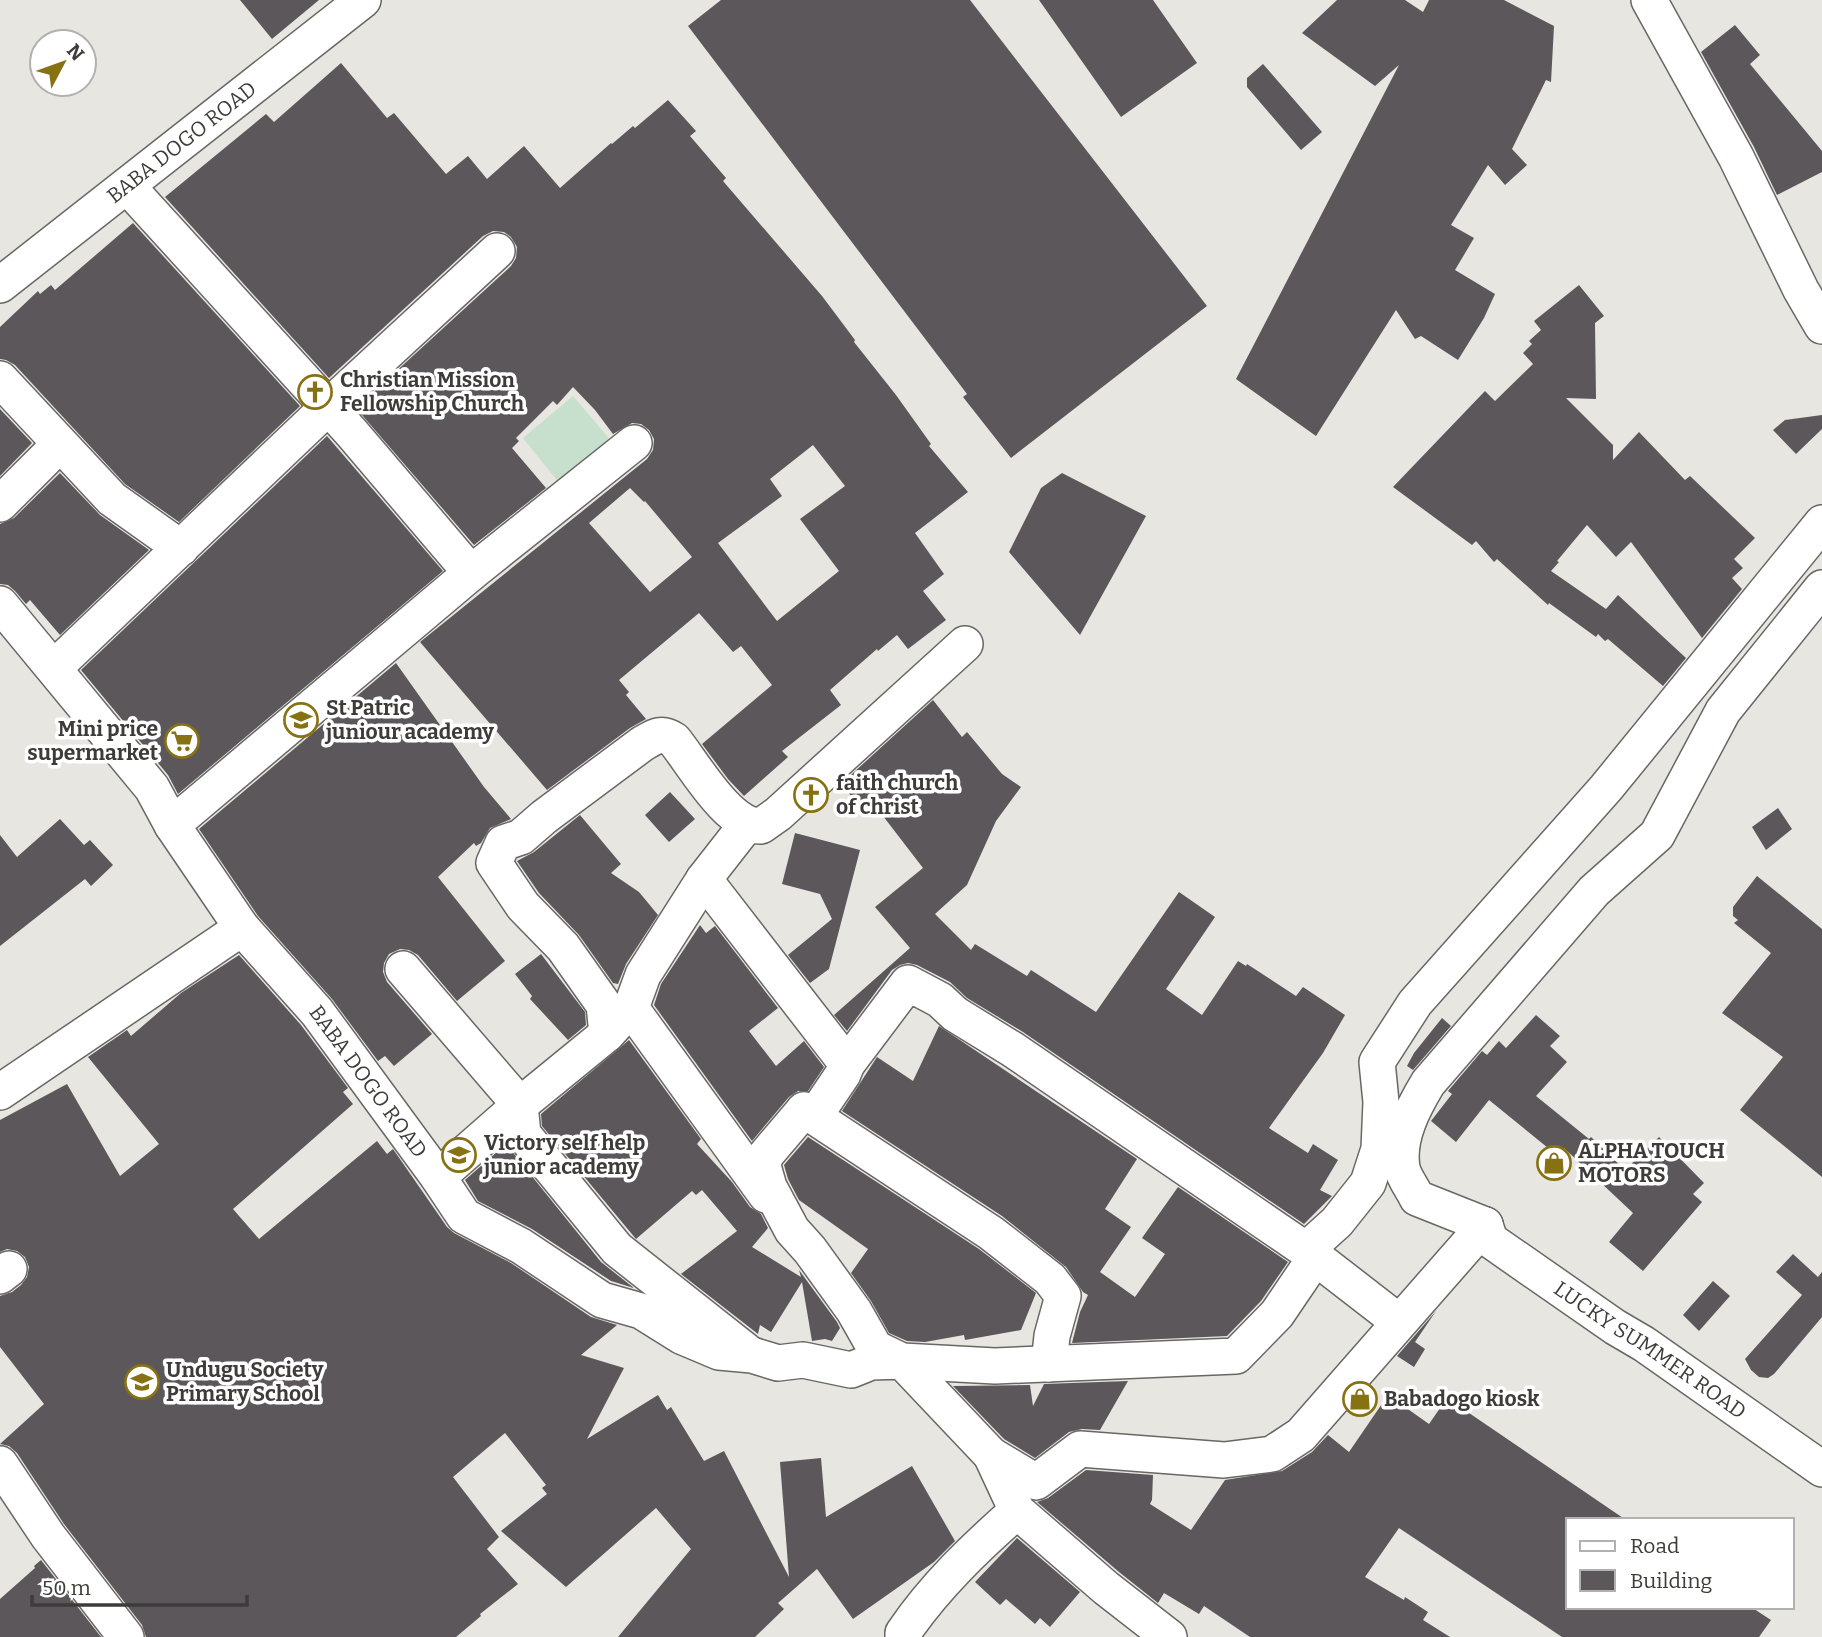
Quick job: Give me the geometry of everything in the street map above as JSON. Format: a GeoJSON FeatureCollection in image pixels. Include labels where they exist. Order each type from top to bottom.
{"type":"FeatureCollection","features":[{"type":"Feature","properties":{"kind":"street","name":"BABA DOGO ROAD"},"geometry":{"type":"LineString","coordinates":[[0,285],[363,0]]}},
{"type":"Feature","properties":{"kind":"street"},"geometry":{"type":"LineString","coordinates":[[1649,0],[1736,157],[1801,290],[1822,326]]}},
{"type":"Feature","properties":{"kind":"street"},"geometry":{"type":"LineString","coordinates":[[128,187],[328,407],[471,573]]}},
{"type":"Feature","properties":{"kind":"street"},"geometry":{"type":"LineString","coordinates":[[54,668],[328,407],[497,251]]}},
{"type":"Feature","properties":{"kind":"street"},"geometry":{"type":"LineString","coordinates":[[0,379],[112,499],[181,548]]}},
{"type":"Feature","properties":{"kind":"street"},"geometry":{"type":"LineString","coordinates":[[172,825],[471,573],[635,443]]}},
{"type":"Feature","properties":{"kind":"street"},"geometry":{"type":"LineString","coordinates":[[0,504],[60,444]]}},
{"type":"Feature","properties":{"kind":"street","name":"BABA DOGO ROAD"},"geometry":{"type":"LineString","coordinates":[[0,604],[152,788],[172,825],[242,928],[317,1012],[464,1216],[521,1246],[602,1300],[641,1311],[681,1336],[719,1352],[752,1355],[778,1363],[803,1360],[851,1370],[871,1362],[995,1366],[1236,1356],[1277,1314],[1310,1254],[1368,1183],[1379,1149],[1381,1102],[1377,1062],[1415,1003],[1606,788],[1822,523]]}},
{"type":"Feature","properties":{"kind":"street"},"geometry":{"type":"LineString","coordinates":[[631,1008],[854,1311],[875,1348],[902,1362],[991,1455],[1036,1482],[1080,1450],[1224,1460],[1272,1454],[1301,1434],[1485,1225],[1418,1198],[1402,1169],[1403,1137],[1415,1105],[1428,1083],[1594,891],[1657,835],[1723,711],[1822,588]]}},
{"type":"Feature","properties":{"kind":"street"},"geometry":{"type":"LineString","coordinates":[[607,1034],[604,1005],[563,947],[523,906],[494,863],[503,843],[521,836],[642,744],[659,735],[667,735],[674,740],[717,797],[747,824],[761,826],[778,814],[965,644]]}},
{"type":"Feature","properties":{"kind":"street"},"geometry":{"type":"LineString","coordinates":[[438,1177],[607,1034],[631,1008],[643,975],[704,879],[747,824]]}},
{"type":"Feature","properties":{"kind":"street"},"geometry":{"type":"LineString","coordinates":[[704,879],[846,1064]]}},
{"type":"Feature","properties":{"kind":"street"},"geometry":{"type":"LineString","coordinates":[[0,1092],[242,928]]}},
{"type":"Feature","properties":{"kind":"street"},"geometry":{"type":"LineString","coordinates":[[403,969],[520,1105],[523,1134],[617,1249],[752,1355]]}},
{"type":"Feature","properties":{"kind":"street"},"geometry":{"type":"LineString","coordinates":[[804,1110],[816,1114],[844,1074],[846,1064],[908,983],[940,1000],[955,1014],[1012,1049],[1310,1254],[1399,1322]]}},
{"type":"Feature","properties":{"kind":"street"},"geometry":{"type":"LineString","coordinates":[[792,1230],[769,1187],[763,1166],[765,1156],[804,1110]]}},
{"type":"Feature","properties":{"kind":"street"},"geometry":{"type":"LineString","coordinates":[[804,1110],[990,1233],[1050,1279],[1063,1296],[1052,1336],[1049,1364]]}},
{"type":"Feature","properties":{"kind":"street","name":"LUCKY SUMMER ROAD"},"geometry":{"type":"LineString","coordinates":[[1485,1225],[1490,1240],[1822,1469]]}},
{"type":"Feature","properties":{"kind":"street"},"geometry":{"type":"LineString","coordinates":[[991,1455],[1017,1511],[1106,1588],[1169,1637]]}},
{"type":"Feature","properties":{"kind":"street"},"geometry":{"type":"LineString","coordinates":[[0,1464],[48,1536],[127,1637]]}},
{"type":"Feature","properties":{"kind":"street"},"geometry":{"type":"LineString","coordinates":[[903,1635],[926,1600],[971,1552],[1017,1511]]}},
{"type":"Feature","properties":{"kind":"green space"},"geometry":{"type":"Polygon","coordinates":[[[573,396],[617,448],[564,489],[523,438],[573,396]]]}},
{"type":"Feature","properties":{"kind":"building"},"geometry":{"type":"Polygon","coordinates":[[[240,0],[319,0],[272,39],[240,0]]]}},
{"type":"Feature","properties":{"kind":"building"},"geometry":{"type":"Polygon","coordinates":[[[721,0],[970,0],[1207,306],[1011,458],[963,397],[967,394],[688,26],[721,0]]]}},
{"type":"Feature","properties":{"kind":"building"},"geometry":{"type":"Polygon","coordinates":[[[1039,0],[1153,0],[1197,63],[1121,117],[1039,0]]]}},
{"type":"Feature","properties":{"kind":"building"},"geometry":{"type":"Polygon","coordinates":[[[1337,0],[1405,0],[1423,12],[1429,0],[1504,0],[1554,26],[1551,82],[1546,80],[1512,149],[1527,165],[1505,185],[1488,165],[1451,225],[1474,238],[1455,270],[1495,294],[1484,318],[1458,360],[1421,336],[1415,339],[1396,310],[1316,436],[1236,379],[1399,65],[1375,86],[1302,33],[1337,0]]]}},
{"type":"Feature","properties":{"kind":"building"},"geometry":{"type":"Polygon","coordinates":[[[1735,25],[1760,55],[1750,64],[1822,151],[1822,172],[1777,195],[1754,147],[1701,52],[1735,25]]]}},
{"type":"Feature","properties":{"kind":"building"},"geometry":{"type":"Polygon","coordinates":[[[341,63],[387,118],[394,113],[446,174],[468,156],[487,179],[524,146],[560,188],[611,143],[633,126],[635,128],[668,100],[696,131],[690,136],[726,178],[723,181],[822,296],[931,444],[929,446],[968,492],[915,533],[944,574],[923,591],[946,620],[908,649],[897,635],[878,651],[877,649],[830,690],[841,705],[782,751],[788,757],[744,796],[702,744],[772,685],[741,646],[733,652],[699,613],[619,680],[629,692],[626,695],[646,719],[547,790],[420,642],[647,459],[653,450],[654,439],[649,430],[641,424],[632,423],[613,434],[573,387],[557,405],[553,401],[516,438],[519,441],[512,448],[546,488],[474,545],[356,408],[511,266],[516,258],[517,247],[504,232],[493,231],[483,236],[329,378],[165,197],[266,114],[274,122],[341,63]],[[813,445],[770,479],[782,496],[718,543],[777,621],[839,571],[800,519],[845,486],[813,445]],[[630,488],[589,523],[650,592],[692,557],[645,501],[630,488]]]}},
{"type":"Feature","properties":{"kind":"building"},"geometry":{"type":"Polygon","coordinates":[[[1263,64],[1322,132],[1301,150],[1247,87],[1247,78],[1263,64]]]}},
{"type":"Feature","properties":{"kind":"building"},"geometry":{"type":"Polygon","coordinates":[[[133,223],[300,406],[179,522],[125,484],[15,365],[0,359],[0,327],[38,291],[40,294],[51,285],[55,290],[133,223]]]}},
{"type":"Feature","properties":{"kind":"building"},"geometry":{"type":"Polygon","coordinates":[[[1579,285],[1604,316],[1595,323],[1596,399],[1566,398],[1613,445],[1613,460],[1639,432],[1685,480],[1690,476],[1755,538],[1734,559],[1743,568],[1732,578],[1742,589],[1702,638],[1631,542],[1616,557],[1587,525],[1557,561],[1559,562],[1551,571],[1606,609],[1618,595],[1686,658],[1663,686],[1608,639],[1605,641],[1598,634],[1596,637],[1549,603],[1548,605],[1497,559],[1494,562],[1476,541],[1472,545],[1393,487],[1485,391],[1495,401],[1533,364],[1523,353],[1532,344],[1529,341],[1541,330],[1534,321],[1579,285]]]}},
{"type":"Feature","properties":{"kind":"building"},"geometry":{"type":"Polygon","coordinates":[[[0,409],[32,443],[0,476],[0,409]]]}},
{"type":"Feature","properties":{"kind":"building"},"geometry":{"type":"Polygon","coordinates":[[[1822,415],[1822,429],[1796,454],[1773,430],[1785,420],[1822,415]]]}},
{"type":"Feature","properties":{"kind":"building"},"geometry":{"type":"Polygon","coordinates":[[[327,436],[443,571],[178,794],[168,775],[81,670],[327,436]]]}},
{"type":"Feature","properties":{"kind":"building"},"geometry":{"type":"Polygon","coordinates":[[[60,473],[100,515],[149,550],[60,635],[30,600],[26,604],[8,585],[0,584],[0,524],[14,518],[60,473]]]}},
{"type":"Feature","properties":{"kind":"building"},"geometry":{"type":"Polygon","coordinates":[[[1062,473],[1146,516],[1080,635],[1009,552],[1041,488],[1062,473]]]}},
{"type":"Feature","properties":{"kind":"building"},"geometry":{"type":"Polygon","coordinates":[[[396,663],[484,787],[511,819],[490,828],[481,843],[476,846],[474,843],[438,877],[505,961],[457,1001],[418,955],[400,949],[389,954],[383,972],[387,982],[432,1034],[394,1066],[385,1056],[378,1061],[332,999],[258,916],[199,829],[396,663]]]}},
{"type":"Feature","properties":{"kind":"building"},"geometry":{"type":"Polygon","coordinates":[[[933,700],[962,737],[967,732],[1002,774],[1021,787],[996,821],[967,885],[935,914],[971,950],[975,944],[1027,976],[1031,970],[1096,1012],[1179,892],[1215,917],[1166,989],[1202,1015],[1238,961],[1296,996],[1303,987],[1345,1015],[1323,1053],[1269,1128],[1308,1153],[1313,1144],[1338,1160],[1320,1190],[1332,1196],[1304,1224],[1023,1032],[967,998],[950,982],[917,965],[908,963],[892,970],[847,1031],[834,1015],[910,948],[875,907],[923,868],[873,803],[869,817],[841,784],[933,700]]]}},
{"type":"Feature","properties":{"kind":"building"},"geometry":{"type":"Polygon","coordinates":[[[670,792],[695,819],[669,842],[645,815],[670,792]]]}},
{"type":"Feature","properties":{"kind":"building"},"geometry":{"type":"Polygon","coordinates":[[[1778,808],[1792,829],[1766,850],[1752,827],[1778,808]]]}},
{"type":"Feature","properties":{"kind":"building"},"geometry":{"type":"Polygon","coordinates":[[[580,815],[621,864],[611,873],[639,892],[658,915],[626,964],[618,984],[613,983],[579,935],[539,893],[517,861],[534,852],[580,815]]]}},
{"type":"Feature","properties":{"kind":"building"},"geometry":{"type":"Polygon","coordinates":[[[60,819],[84,845],[90,840],[113,865],[91,886],[85,879],[0,946],[0,835],[17,857],[60,819]]]}},
{"type":"Feature","properties":{"kind":"building"},"geometry":{"type":"Polygon","coordinates":[[[795,833],[860,850],[829,969],[810,983],[788,955],[832,919],[820,894],[782,884],[795,833]]]}},
{"type":"Feature","properties":{"kind":"building"},"geometry":{"type":"Polygon","coordinates":[[[1757,876],[1822,929],[1822,1177],[1740,1110],[1783,1057],[1722,1013],[1771,953],[1734,923],[1738,920],[1733,916],[1733,907],[1757,876]]]}},
{"type":"Feature","properties":{"kind":"building"},"geometry":{"type":"Polygon","coordinates":[[[700,925],[706,933],[715,926],[778,1008],[749,1031],[776,1066],[804,1041],[824,1067],[808,1091],[798,1091],[789,1097],[752,1141],[654,1005],[661,984],[700,925]]]}},
{"type":"Feature","properties":{"kind":"building"},"geometry":{"type":"Polygon","coordinates":[[[541,954],[585,1012],[586,1025],[568,1040],[530,999],[532,996],[515,974],[541,954]]]}},
{"type":"Feature","properties":{"kind":"building"},"geometry":{"type":"Polygon","coordinates":[[[239,955],[301,1025],[348,1088],[343,1092],[353,1104],[233,1209],[259,1239],[377,1141],[387,1154],[393,1149],[447,1227],[454,1233],[511,1263],[591,1317],[617,1325],[581,1355],[624,1368],[587,1439],[658,1395],[667,1410],[671,1407],[704,1461],[724,1451],[789,1577],[780,1462],[821,1458],[826,1517],[912,1466],[955,1541],[934,1562],[853,1619],[817,1569],[778,1603],[784,1609],[755,1637],[618,1637],[691,1549],[656,1508],[566,1587],[501,1531],[547,1494],[542,1488],[546,1485],[505,1433],[453,1477],[499,1537],[487,1549],[518,1584],[456,1637],[146,1637],[142,1625],[64,1524],[17,1453],[9,1446],[0,1444],[44,1404],[0,1347],[0,1296],[21,1285],[27,1277],[29,1267],[25,1257],[17,1251],[7,1249],[0,1252],[0,1120],[67,1084],[120,1176],[159,1144],[88,1057],[127,1030],[131,1036],[181,993],[239,955]]]}},
{"type":"Feature","properties":{"kind":"building"},"geometry":{"type":"Polygon","coordinates":[[[1536,1015],[1560,1036],[1550,1046],[1567,1062],[1536,1096],[1589,1139],[1591,1137],[1625,1170],[1659,1137],[1704,1183],[1693,1194],[1702,1202],[1643,1271],[1609,1242],[1633,1213],[1564,1148],[1558,1156],[1489,1100],[1456,1142],[1431,1121],[1452,1094],[1448,1091],[1482,1051],[1487,1055],[1499,1041],[1506,1048],[1536,1015]]]}},
{"type":"Feature","properties":{"kind":"building"},"geometry":{"type":"Polygon","coordinates":[[[1442,1018],[1451,1026],[1413,1070],[1407,1066],[1414,1053],[1442,1018]]]}},
{"type":"Feature","properties":{"kind":"building"},"geometry":{"type":"Polygon","coordinates":[[[939,1026],[1137,1159],[1105,1209],[1131,1227],[1100,1272],[1135,1297],[1165,1254],[1142,1238],[1178,1187],[1288,1262],[1261,1301],[1227,1336],[1072,1343],[1080,1312],[1088,1295],[1066,1267],[1002,1216],[842,1111],[877,1057],[913,1081],[939,1026]]]}},
{"type":"Feature","properties":{"kind":"building"},"geometry":{"type":"Polygon","coordinates":[[[629,1040],[701,1139],[697,1144],[732,1182],[750,1207],[761,1214],[768,1228],[752,1247],[801,1277],[799,1270],[837,1322],[840,1328],[832,1341],[812,1341],[802,1282],[771,1332],[760,1325],[758,1334],[681,1274],[737,1231],[702,1190],[696,1195],[692,1191],[636,1239],[542,1126],[541,1114],[629,1040]]]}},
{"type":"Feature","properties":{"kind":"building"},"geometry":{"type":"Polygon","coordinates":[[[808,1137],[979,1249],[1036,1293],[1021,1330],[965,1340],[964,1335],[925,1342],[907,1341],[889,1333],[851,1273],[868,1249],[799,1200],[788,1179],[784,1165],[808,1137]]]}},
{"type":"Feature","properties":{"kind":"building"},"geometry":{"type":"Polygon","coordinates":[[[506,1144],[601,1262],[634,1288],[611,1281],[532,1229],[478,1201],[465,1180],[506,1144]]]}},
{"type":"Feature","properties":{"kind":"building"},"geometry":{"type":"Polygon","coordinates":[[[1793,1254],[1818,1277],[1822,1272],[1822,1317],[1774,1374],[1768,1378],[1759,1377],[1745,1359],[1802,1295],[1776,1272],[1793,1254]]]}},
{"type":"Feature","properties":{"kind":"building"},"geometry":{"type":"Polygon","coordinates":[[[1713,1281],[1730,1296],[1699,1331],[1683,1315],[1713,1281]]]}},
{"type":"Feature","properties":{"kind":"building"},"geometry":{"type":"Polygon","coordinates":[[[1436,1311],[1415,1342],[1425,1349],[1414,1367],[1397,1356],[1436,1311]]]}},
{"type":"Feature","properties":{"kind":"building"},"geometry":{"type":"Polygon","coordinates":[[[1128,1381],[1100,1430],[1082,1429],[1069,1432],[1035,1458],[1004,1439],[953,1386],[1030,1385],[1033,1406],[1044,1384],[1128,1381]]]}},
{"type":"Feature","properties":{"kind":"building"},"geometry":{"type":"Polygon","coordinates":[[[1388,1395],[1429,1424],[1447,1398],[1623,1518],[1566,1518],[1566,1609],[1754,1609],[1771,1620],[1759,1637],[1562,1637],[1399,1528],[1365,1577],[1428,1612],[1423,1620],[1450,1637],[1250,1637],[1204,1606],[1199,1614],[1164,1593],[1158,1603],[1037,1502],[1048,1498],[1086,1470],[1153,1475],[1150,1504],[1191,1530],[1225,1480],[1282,1471],[1312,1452],[1328,1435],[1349,1452],[1388,1395]]]}},
{"type":"Feature","properties":{"kind":"building"},"geometry":{"type":"Polygon","coordinates":[[[1017,1538],[1080,1592],[1050,1627],[1040,1618],[1035,1624],[1006,1599],[1000,1605],[975,1582],[1017,1538]]]}},
{"type":"Feature","properties":{"kind":"building"},"geometry":{"type":"Polygon","coordinates":[[[41,1560],[101,1637],[0,1637],[0,1599],[41,1560]]]}},
{"type":"Feature","properties":{"kind":"place","name":"Christian Mission Fellowship Church"},"geometry":{"type":"Point","coordinates":[315,392]}},
{"type":"Feature","properties":{"kind":"place","name":"St Patric juniour academy"},"geometry":{"type":"Point","coordinates":[301,720]}},
{"type":"Feature","properties":{"kind":"place","name":"Mini price supermarket"},"geometry":{"type":"Point","coordinates":[182,741]}},
{"type":"Feature","properties":{"kind":"place","name":"faith church of christ"},"geometry":{"type":"Point","coordinates":[811,795]}},
{"type":"Feature","properties":{"kind":"place","name":"Victory self help junior academy"},"geometry":{"type":"Point","coordinates":[459,1155]}},
{"type":"Feature","properties":{"kind":"place","name":"ALPHA TOUCH MOTORS"},"geometry":{"type":"Point","coordinates":[1554,1163]}},
{"type":"Feature","properties":{"kind":"place","name":"Undugu Society Primary School"},"geometry":{"type":"Point","coordinates":[142,1382]}},
{"type":"Feature","properties":{"kind":"place","name":"Babadogo kiosk"},"geometry":{"type":"Point","coordinates":[1360,1399]}}]}
